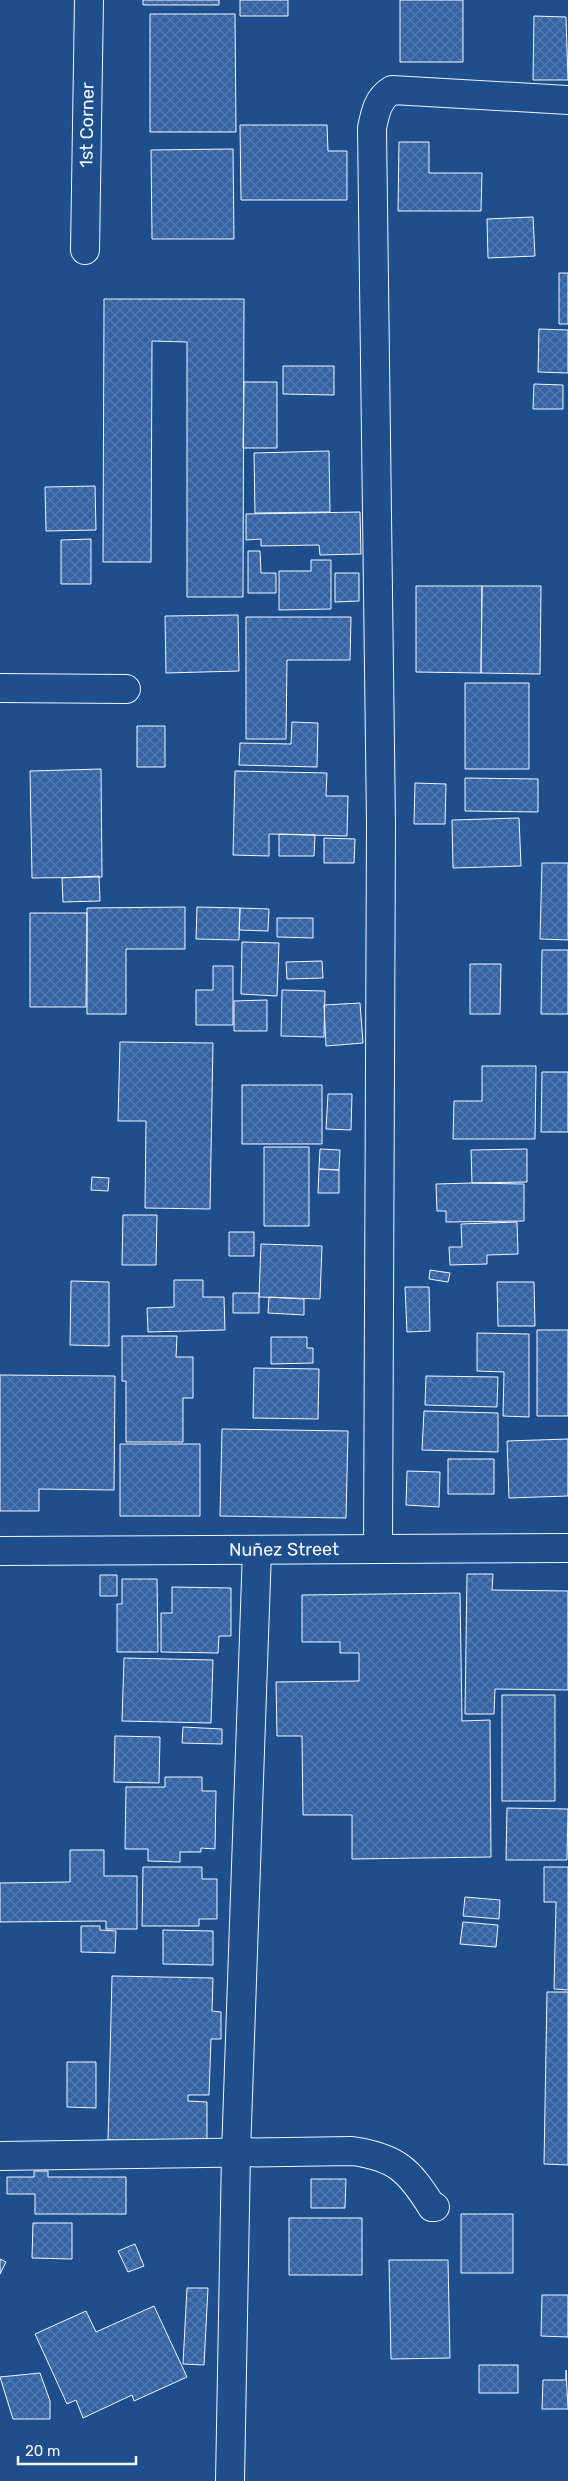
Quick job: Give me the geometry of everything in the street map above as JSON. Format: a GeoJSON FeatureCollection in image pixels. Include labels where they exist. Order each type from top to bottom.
{"type":"FeatureCollection","features":[{"type":"Feature","properties":{"kind":"street","name":"1st Corner"},"geometry":{"type":"LineString","coordinates":[[85,250],[89,0]]}},
{"type":"Feature","properties":{"kind":"street"},"geometry":{"type":"LineString","coordinates":[[378,1549],[381,824],[372,128],[377,106],[387,93],[392,90],[568,100]]}},
{"type":"Feature","properties":{"kind":"street"},"geometry":{"type":"LineString","coordinates":[[0,688],[126,689]]}},
{"type":"Feature","properties":{"kind":"street","name":"Nuñez Street"},"geometry":{"type":"LineString","coordinates":[[0,1551],[568,1548]]}},
{"type":"Feature","properties":{"kind":"street"},"geometry":{"type":"LineString","coordinates":[[230,2481],[236,2153],[257,1550]]}},
{"type":"Feature","properties":{"kind":"street"},"geometry":{"type":"LineString","coordinates":[[0,2156],[352,2151],[370,2153],[402,2166],[418,2184],[432,2206],[435,2206]]}},
{"type":"Feature","properties":{"kind":"building"},"geometry":{"type":"Polygon","coordinates":[[[143,0],[219,0],[219,5],[143,5],[143,0]]]}},
{"type":"Feature","properties":{"kind":"building"},"geometry":{"type":"Polygon","coordinates":[[[240,0],[288,0],[288,16],[240,16],[240,0]]]}},
{"type":"Feature","properties":{"kind":"building"},"geometry":{"type":"Polygon","coordinates":[[[400,0],[463,0],[463,62],[400,62],[400,0]]]}},
{"type":"Feature","properties":{"kind":"building"},"geometry":{"type":"Polygon","coordinates":[[[150,14],[235,14],[236,132],[150,132],[150,14]]]}},
{"type":"Feature","properties":{"kind":"building"},"geometry":{"type":"Polygon","coordinates":[[[534,16],[566,17],[568,80],[533,80],[534,16]]]}},
{"type":"Feature","properties":{"kind":"building"},"geometry":{"type":"Polygon","coordinates":[[[240,125],[327,125],[328,151],[347,151],[347,200],[241,200],[240,125]]]}},
{"type":"Feature","properties":{"kind":"building"},"geometry":{"type":"Polygon","coordinates":[[[399,142],[429,142],[429,173],[482,173],[481,211],[398,211],[399,142]]]}},
{"type":"Feature","properties":{"kind":"building"},"geometry":{"type":"Polygon","coordinates":[[[233,149],[234,239],[152,239],[151,150],[233,149]]]}},
{"type":"Feature","properties":{"kind":"building"},"geometry":{"type":"Polygon","coordinates":[[[533,217],[535,256],[488,258],[487,219],[533,217]]]}},
{"type":"Feature","properties":{"kind":"building"},"geometry":{"type":"Polygon","coordinates":[[[559,273],[568,273],[568,324],[559,324],[559,273]]]}},
{"type":"Feature","properties":{"kind":"building"},"geometry":{"type":"Polygon","coordinates":[[[104,299],[244,299],[243,597],[187,597],[187,342],[152,341],[151,562],[103,562],[104,299]]]}},
{"type":"Feature","properties":{"kind":"building"},"geometry":{"type":"Polygon","coordinates":[[[539,329],[568,330],[568,373],[538,372],[539,329]]]}},
{"type":"Feature","properties":{"kind":"building"},"geometry":{"type":"Polygon","coordinates":[[[283,366],[334,366],[334,395],[283,394],[283,366]]]}},
{"type":"Feature","properties":{"kind":"building"},"geometry":{"type":"Polygon","coordinates":[[[244,382],[277,382],[277,448],[243,448],[244,382]]]}},
{"type":"Feature","properties":{"kind":"building"},"geometry":{"type":"Polygon","coordinates":[[[534,384],[563,385],[563,409],[533,409],[534,384]]]}},
{"type":"Feature","properties":{"kind":"building"},"geometry":{"type":"Polygon","coordinates":[[[329,451],[330,512],[255,513],[254,453],[329,451]]]}},
{"type":"Feature","properties":{"kind":"building"},"geometry":{"type":"Polygon","coordinates":[[[95,486],[96,530],[46,531],[45,487],[95,486]]]}},
{"type":"Feature","properties":{"kind":"building"},"geometry":{"type":"Polygon","coordinates":[[[360,512],[361,554],[320,555],[319,545],[261,546],[261,539],[246,540],[246,514],[360,512]]]}},
{"type":"Feature","properties":{"kind":"building"},"geometry":{"type":"Polygon","coordinates":[[[91,539],[91,584],[61,584],[61,540],[91,539]]]}},
{"type":"Feature","properties":{"kind":"building"},"geometry":{"type":"Polygon","coordinates":[[[248,551],[260,551],[261,573],[276,573],[276,593],[248,593],[248,551]]]}},
{"type":"Feature","properties":{"kind":"building"},"geometry":{"type":"Polygon","coordinates":[[[311,560],[331,560],[331,609],[279,610],[279,571],[311,571],[311,560]]]}},
{"type":"Feature","properties":{"kind":"building"},"geometry":{"type":"Polygon","coordinates":[[[335,573],[359,573],[359,601],[335,602],[335,573]]]}},
{"type":"Feature","properties":{"kind":"building"},"geometry":{"type":"Polygon","coordinates":[[[416,586],[482,586],[481,673],[416,672],[416,586]]]}},
{"type":"Feature","properties":{"kind":"building"},"geometry":{"type":"Polygon","coordinates":[[[482,586],[541,586],[540,674],[481,673],[482,586]]]}},
{"type":"Feature","properties":{"kind":"building"},"geometry":{"type":"Polygon","coordinates":[[[238,615],[239,671],[166,673],[165,616],[238,615]]]}},
{"type":"Feature","properties":{"kind":"building"},"geometry":{"type":"Polygon","coordinates":[[[246,617],[351,617],[350,660],[287,660],[286,739],[246,739],[246,617]]]}},
{"type":"Feature","properties":{"kind":"building"},"geometry":{"type":"Polygon","coordinates":[[[465,683],[529,683],[529,769],[465,769],[465,683]]]}},
{"type":"Feature","properties":{"kind":"building"},"geometry":{"type":"Polygon","coordinates":[[[292,722],[318,723],[317,767],[239,765],[240,743],[291,744],[292,722]]]}},
{"type":"Feature","properties":{"kind":"building"},"geometry":{"type":"Polygon","coordinates":[[[137,726],[165,726],[165,767],[137,767],[137,726]]]}},
{"type":"Feature","properties":{"kind":"building"},"geometry":{"type":"Polygon","coordinates":[[[101,769],[102,877],[32,878],[30,771],[101,769]]]}},
{"type":"Feature","properties":{"kind":"building"},"geometry":{"type":"Polygon","coordinates":[[[235,771],[327,773],[326,796],[348,796],[347,836],[269,834],[269,856],[233,855],[235,771]]]}},
{"type":"Feature","properties":{"kind":"building"},"geometry":{"type":"Polygon","coordinates":[[[465,778],[538,779],[538,812],[465,811],[465,778]]]}},
{"type":"Feature","properties":{"kind":"building"},"geometry":{"type":"Polygon","coordinates":[[[415,783],[446,784],[445,824],[414,824],[415,783]]]}},
{"type":"Feature","properties":{"kind":"building"},"geometry":{"type":"Polygon","coordinates":[[[519,818],[521,866],[453,868],[452,820],[519,818]]]}},
{"type":"Feature","properties":{"kind":"building"},"geometry":{"type":"Polygon","coordinates":[[[279,834],[315,835],[314,856],[279,856],[279,834]]]}},
{"type":"Feature","properties":{"kind":"building"},"geometry":{"type":"Polygon","coordinates":[[[324,838],[355,839],[354,863],[324,863],[324,838]]]}},
{"type":"Feature","properties":{"kind":"building"},"geometry":{"type":"Polygon","coordinates":[[[542,863],[568,863],[568,940],[540,939],[542,863]]]}},
{"type":"Feature","properties":{"kind":"building"},"geometry":{"type":"Polygon","coordinates":[[[99,876],[100,901],[63,902],[62,878],[99,876]]]}},
{"type":"Feature","properties":{"kind":"building"},"geometry":{"type":"Polygon","coordinates":[[[185,907],[185,949],[126,949],[126,1014],[87,1014],[87,908],[185,907]]]}},
{"type":"Feature","properties":{"kind":"building"},"geometry":{"type":"Polygon","coordinates":[[[197,907],[240,908],[239,940],[196,939],[197,907]]]}},
{"type":"Feature","properties":{"kind":"building"},"geometry":{"type":"Polygon","coordinates":[[[240,908],[269,909],[268,931],[239,930],[240,908]]]}},
{"type":"Feature","properties":{"kind":"building"},"geometry":{"type":"Polygon","coordinates":[[[30,913],[87,913],[86,1007],[30,1007],[30,913]]]}},
{"type":"Feature","properties":{"kind":"building"},"geometry":{"type":"Polygon","coordinates":[[[277,918],[313,918],[313,938],[277,937],[277,918]]]}},
{"type":"Feature","properties":{"kind":"building"},"geometry":{"type":"Polygon","coordinates":[[[242,942],[279,943],[277,996],[241,994],[242,942]]]}},
{"type":"Feature","properties":{"kind":"building"},"geometry":{"type":"Polygon","coordinates":[[[542,950],[568,950],[568,1014],[541,1014],[542,950]]]}},
{"type":"Feature","properties":{"kind":"building"},"geometry":{"type":"Polygon","coordinates":[[[322,961],[323,978],[287,979],[286,962],[322,961]]]}},
{"type":"Feature","properties":{"kind":"building"},"geometry":{"type":"Polygon","coordinates":[[[470,964],[501,964],[500,1014],[470,1014],[470,964]]]}},
{"type":"Feature","properties":{"kind":"building"},"geometry":{"type":"Polygon","coordinates":[[[213,966],[233,966],[233,1025],[196,1025],[196,990],[213,990],[213,966]]]}},
{"type":"Feature","properties":{"kind":"building"},"geometry":{"type":"Polygon","coordinates":[[[282,990],[325,991],[324,1037],[281,1036],[282,990]]]}},
{"type":"Feature","properties":{"kind":"building"},"geometry":{"type":"Polygon","coordinates":[[[267,1000],[267,1031],[234,1031],[234,1001],[267,1000]]]}},
{"type":"Feature","properties":{"kind":"building"},"geometry":{"type":"Polygon","coordinates":[[[360,1003],[363,1043],[326,1046],[324,1005],[360,1003]]]}},
{"type":"Feature","properties":{"kind":"building"},"geometry":{"type":"Polygon","coordinates":[[[120,1042],[213,1043],[210,1209],[145,1208],[146,1121],[118,1121],[120,1042]]]}},
{"type":"Feature","properties":{"kind":"building"},"geometry":{"type":"Polygon","coordinates":[[[482,1066],[536,1066],[535,1139],[453,1139],[454,1101],[482,1101],[482,1066]]]}},
{"type":"Feature","properties":{"kind":"building"},"geometry":{"type":"Polygon","coordinates":[[[542,1072],[568,1072],[568,1132],[541,1132],[542,1072]]]}},
{"type":"Feature","properties":{"kind":"building"},"geometry":{"type":"Polygon","coordinates":[[[242,1085],[322,1085],[322,1144],[242,1144],[242,1085]]]}},
{"type":"Feature","properties":{"kind":"building"},"geometry":{"type":"Polygon","coordinates":[[[328,1094],[352,1094],[351,1130],[326,1129],[328,1094]]]}},
{"type":"Feature","properties":{"kind":"building"},"geometry":{"type":"Polygon","coordinates":[[[264,1147],[309,1147],[309,1226],[264,1226],[264,1147]]]}},
{"type":"Feature","properties":{"kind":"building"},"geometry":{"type":"Polygon","coordinates":[[[320,1149],[340,1150],[339,1170],[319,1169],[320,1149]]]}},
{"type":"Feature","properties":{"kind":"building"},"geometry":{"type":"Polygon","coordinates":[[[527,1149],[527,1182],[472,1183],[471,1150],[527,1149]]]}},
{"type":"Feature","properties":{"kind":"building"},"geometry":{"type":"Polygon","coordinates":[[[319,1169],[339,1170],[339,1193],[318,1193],[319,1169]]]}},
{"type":"Feature","properties":{"kind":"building"},"geometry":{"type":"Polygon","coordinates":[[[92,1177],[109,1178],[108,1191],[91,1190],[92,1177]]]}},
{"type":"Feature","properties":{"kind":"building"},"geometry":{"type":"Polygon","coordinates":[[[436,1184],[524,1184],[524,1221],[446,1222],[446,1211],[437,1211],[436,1184]]]}},
{"type":"Feature","properties":{"kind":"building"},"geometry":{"type":"Polygon","coordinates":[[[123,1215],[157,1215],[156,1265],[122,1265],[123,1215]]]}},
{"type":"Feature","properties":{"kind":"building"},"geometry":{"type":"Polygon","coordinates":[[[517,1222],[518,1254],[487,1255],[487,1264],[450,1265],[449,1247],[462,1247],[461,1224],[517,1222]]]}},
{"type":"Feature","properties":{"kind":"building"},"geometry":{"type":"Polygon","coordinates":[[[229,1232],[254,1232],[254,1256],[229,1256],[229,1232]]]}},
{"type":"Feature","properties":{"kind":"building"},"geometry":{"type":"Polygon","coordinates":[[[261,1244],[322,1246],[320,1299],[259,1297],[261,1244]]]}},
{"type":"Feature","properties":{"kind":"building"},"geometry":{"type":"Polygon","coordinates":[[[430,1270],[450,1273],[448,1282],[429,1279],[430,1270]]]}},
{"type":"Feature","properties":{"kind":"building"},"geometry":{"type":"Polygon","coordinates":[[[174,1280],[203,1280],[203,1297],[224,1297],[225,1330],[148,1332],[147,1308],[174,1307],[174,1280]]]}},
{"type":"Feature","properties":{"kind":"building"},"geometry":{"type":"Polygon","coordinates":[[[71,1281],[109,1282],[109,1346],[70,1345],[71,1281]]]}},
{"type":"Feature","properties":{"kind":"building"},"geometry":{"type":"Polygon","coordinates":[[[497,1282],[534,1282],[535,1326],[498,1326],[497,1282]]]}},
{"type":"Feature","properties":{"kind":"building"},"geometry":{"type":"Polygon","coordinates":[[[405,1287],[429,1287],[430,1331],[407,1332],[405,1287]]]}},
{"type":"Feature","properties":{"kind":"building"},"geometry":{"type":"Polygon","coordinates":[[[233,1293],[259,1293],[259,1313],[233,1313],[233,1293]]]}},
{"type":"Feature","properties":{"kind":"building"},"geometry":{"type":"Polygon","coordinates":[[[269,1297],[304,1299],[304,1315],[268,1313],[269,1297]]]}},
{"type":"Feature","properties":{"kind":"building"},"geometry":{"type":"Polygon","coordinates":[[[537,1330],[568,1330],[568,1416],[537,1416],[537,1330]]]}},
{"type":"Feature","properties":{"kind":"building"},"geometry":{"type":"Polygon","coordinates":[[[477,1333],[529,1334],[529,1417],[503,1416],[504,1372],[477,1371],[477,1333]]]}},
{"type":"Feature","properties":{"kind":"building"},"geometry":{"type":"Polygon","coordinates":[[[122,1336],[177,1336],[176,1357],[193,1357],[193,1398],[183,1398],[183,1442],[126,1442],[126,1381],[122,1381],[122,1336]]]}},
{"type":"Feature","properties":{"kind":"building"},"geometry":{"type":"Polygon","coordinates":[[[271,1337],[307,1337],[307,1348],[313,1348],[313,1363],[271,1364],[271,1337]]]}},
{"type":"Feature","properties":{"kind":"building"},"geometry":{"type":"Polygon","coordinates":[[[254,1368],[319,1369],[318,1419],[253,1418],[254,1368]]]}},
{"type":"Feature","properties":{"kind":"building"},"geometry":{"type":"Polygon","coordinates":[[[0,1375],[115,1376],[114,1490],[39,1489],[39,1511],[0,1511],[0,1375]]]}},
{"type":"Feature","properties":{"kind":"building"},"geometry":{"type":"Polygon","coordinates":[[[426,1376],[498,1377],[497,1407],[425,1405],[426,1376]]]}},
{"type":"Feature","properties":{"kind":"building"},"geometry":{"type":"Polygon","coordinates":[[[424,1411],[498,1413],[498,1452],[422,1450],[424,1411]]]}},
{"type":"Feature","properties":{"kind":"building"},"geometry":{"type":"Polygon","coordinates":[[[222,1429],[348,1431],[346,1518],[220,1516],[222,1429]]]}},
{"type":"Feature","properties":{"kind":"building"},"geometry":{"type":"Polygon","coordinates":[[[568,1439],[568,1496],[509,1498],[507,1441],[568,1439]]]}},
{"type":"Feature","properties":{"kind":"building"},"geometry":{"type":"Polygon","coordinates":[[[120,1444],[200,1444],[200,1516],[120,1516],[120,1444]]]}},
{"type":"Feature","properties":{"kind":"building"},"geometry":{"type":"Polygon","coordinates":[[[448,1459],[494,1459],[494,1494],[448,1494],[448,1459]]]}},
{"type":"Feature","properties":{"kind":"building"},"geometry":{"type":"Polygon","coordinates":[[[407,1471],[440,1472],[439,1507],[406,1505],[407,1471]]]}},
{"type":"Feature","properties":{"kind":"building"},"geometry":{"type":"Polygon","coordinates":[[[467,1574],[493,1574],[492,1590],[568,1591],[568,1690],[495,1689],[494,1714],[465,1714],[467,1574]]]}},
{"type":"Feature","properties":{"kind":"building"},"geometry":{"type":"Polygon","coordinates":[[[100,1575],[117,1575],[117,1596],[100,1596],[100,1575]]]}},
{"type":"Feature","properties":{"kind":"building"},"geometry":{"type":"Polygon","coordinates":[[[122,1579],[157,1579],[158,1652],[117,1652],[117,1604],[122,1604],[122,1579]]]}},
{"type":"Feature","properties":{"kind":"building"},"geometry":{"type":"Polygon","coordinates":[[[172,1587],[231,1588],[231,1636],[219,1636],[218,1653],[161,1652],[161,1613],[172,1613],[172,1587]]]}},
{"type":"Feature","properties":{"kind":"building"},"geometry":{"type":"Polygon","coordinates":[[[460,1593],[462,1721],[490,1720],[491,1857],[352,1859],[352,1815],[303,1815],[302,1736],[277,1736],[276,1682],[359,1681],[359,1653],[340,1653],[340,1642],[302,1642],[302,1595],[460,1593]]]}},
{"type":"Feature","properties":{"kind":"building"},"geometry":{"type":"Polygon","coordinates":[[[124,1658],[213,1660],[211,1723],[122,1721],[124,1658]]]}},
{"type":"Feature","properties":{"kind":"building"},"geometry":{"type":"Polygon","coordinates":[[[502,1695],[555,1695],[555,1801],[502,1801],[502,1695]]]}},
{"type":"Feature","properties":{"kind":"building"},"geometry":{"type":"Polygon","coordinates":[[[183,1727],[222,1729],[222,1744],[182,1743],[183,1727]]]}},
{"type":"Feature","properties":{"kind":"building"},"geometry":{"type":"Polygon","coordinates":[[[115,1736],[160,1737],[159,1783],[114,1782],[115,1736]]]}},
{"type":"Feature","properties":{"kind":"building"},"geometry":{"type":"Polygon","coordinates":[[[165,1777],[202,1777],[202,1791],[216,1791],[215,1849],[201,1848],[201,1852],[180,1852],[180,1862],[148,1861],[148,1849],[125,1849],[126,1787],[165,1787],[165,1777]]]}},
{"type":"Feature","properties":{"kind":"building"},"geometry":{"type":"Polygon","coordinates":[[[507,1808],[568,1809],[567,1860],[506,1860],[507,1808]]]}},
{"type":"Feature","properties":{"kind":"building"},"geometry":{"type":"Polygon","coordinates":[[[70,1850],[104,1850],[104,1876],[137,1876],[137,1929],[106,1929],[106,1921],[0,1922],[0,1883],[70,1882],[70,1850]]]}},
{"type":"Feature","properties":{"kind":"building"},"geometry":{"type":"Polygon","coordinates":[[[143,1867],[202,1867],[202,1879],[217,1879],[217,1919],[199,1919],[199,1926],[142,1926],[143,1867]]]}},
{"type":"Feature","properties":{"kind":"building"},"geometry":{"type":"Polygon","coordinates":[[[544,1867],[568,1867],[568,1990],[554,1989],[556,1902],[544,1902],[544,1867]]]}},
{"type":"Feature","properties":{"kind":"building"},"geometry":{"type":"Polygon","coordinates":[[[465,1897],[500,1900],[499,1919],[463,1916],[465,1897]]]}},
{"type":"Feature","properties":{"kind":"building"},"geometry":{"type":"Polygon","coordinates":[[[463,1922],[498,1925],[496,1947],[460,1944],[463,1922]]]}},
{"type":"Feature","properties":{"kind":"building"},"geometry":{"type":"Polygon","coordinates":[[[81,1926],[100,1926],[100,1930],[116,1931],[115,1953],[81,1952],[81,1926]]]}},
{"type":"Feature","properties":{"kind":"building"},"geometry":{"type":"Polygon","coordinates":[[[163,1930],[213,1931],[213,1965],[163,1964],[163,1930]]]}},
{"type":"Feature","properties":{"kind":"building"},"geometry":{"type":"Polygon","coordinates":[[[112,1976],[213,1978],[212,2011],[221,2012],[221,2039],[211,2039],[209,2095],[188,2095],[188,2101],[207,2102],[207,2142],[108,2140],[112,1976]]]}},
{"type":"Feature","properties":{"kind":"building"},"geometry":{"type":"Polygon","coordinates":[[[547,1992],[568,1992],[568,2165],[544,2164],[547,1992]]]}},
{"type":"Feature","properties":{"kind":"building"},"geometry":{"type":"Polygon","coordinates":[[[67,2062],[96,2062],[96,2108],[67,2107],[67,2062]]]}},
{"type":"Feature","properties":{"kind":"building"},"geometry":{"type":"Polygon","coordinates":[[[34,2171],[48,2171],[48,2177],[126,2177],[126,2214],[35,2214],[35,2194],[7,2194],[7,2177],[34,2177],[34,2171]]]}},
{"type":"Feature","properties":{"kind":"building"},"geometry":{"type":"Polygon","coordinates":[[[311,2179],[346,2179],[345,2208],[311,2208],[311,2179]]]}},
{"type":"Feature","properties":{"kind":"building"},"geometry":{"type":"Polygon","coordinates":[[[461,2214],[513,2214],[513,2273],[461,2273],[461,2214]]]}},
{"type":"Feature","properties":{"kind":"building"},"geometry":{"type":"Polygon","coordinates":[[[289,2218],[362,2218],[362,2275],[289,2275],[289,2218]]]}},
{"type":"Feature","properties":{"kind":"building"},"geometry":{"type":"Polygon","coordinates":[[[33,2223],[72,2223],[72,2259],[32,2258],[33,2223]]]}},
{"type":"Feature","properties":{"kind":"building"},"geometry":{"type":"Polygon","coordinates":[[[135,2244],[144,2266],[128,2272],[118,2251],[135,2244]]]}},
{"type":"Feature","properties":{"kind":"building"},"geometry":{"type":"Polygon","coordinates":[[[0,2259],[6,2262],[0,2274],[0,2259]]]}},
{"type":"Feature","properties":{"kind":"building"},"geometry":{"type":"Polygon","coordinates":[[[389,2260],[448,2260],[450,2358],[391,2359],[389,2260]]]}},
{"type":"Feature","properties":{"kind":"building"},"geometry":{"type":"Polygon","coordinates":[[[187,2288],[208,2288],[204,2365],[183,2364],[187,2288]]]}},
{"type":"Feature","properties":{"kind":"building"},"geometry":{"type":"Polygon","coordinates":[[[542,2295],[568,2295],[568,2337],[541,2336],[542,2295]]]}},
{"type":"Feature","properties":{"kind":"building"},"geometry":{"type":"Polygon","coordinates":[[[154,2306],[187,2377],[134,2401],[132,2395],[83,2418],[76,2400],[67,2404],[35,2334],[86,2311],[96,2332],[154,2306]]]}},
{"type":"Feature","properties":{"kind":"building"},"geometry":{"type":"Polygon","coordinates":[[[479,2365],[518,2365],[518,2393],[479,2393],[479,2365]]]}},
{"type":"Feature","properties":{"kind":"building"},"geometry":{"type":"Polygon","coordinates":[[[566,2370],[568,2409],[542,2409],[543,2380],[566,2380],[566,2370]]]}},
{"type":"Feature","properties":{"kind":"building"},"geometry":{"type":"Polygon","coordinates":[[[40,2373],[50,2401],[50,2419],[13,2419],[0,2377],[40,2373]]]}}]}
